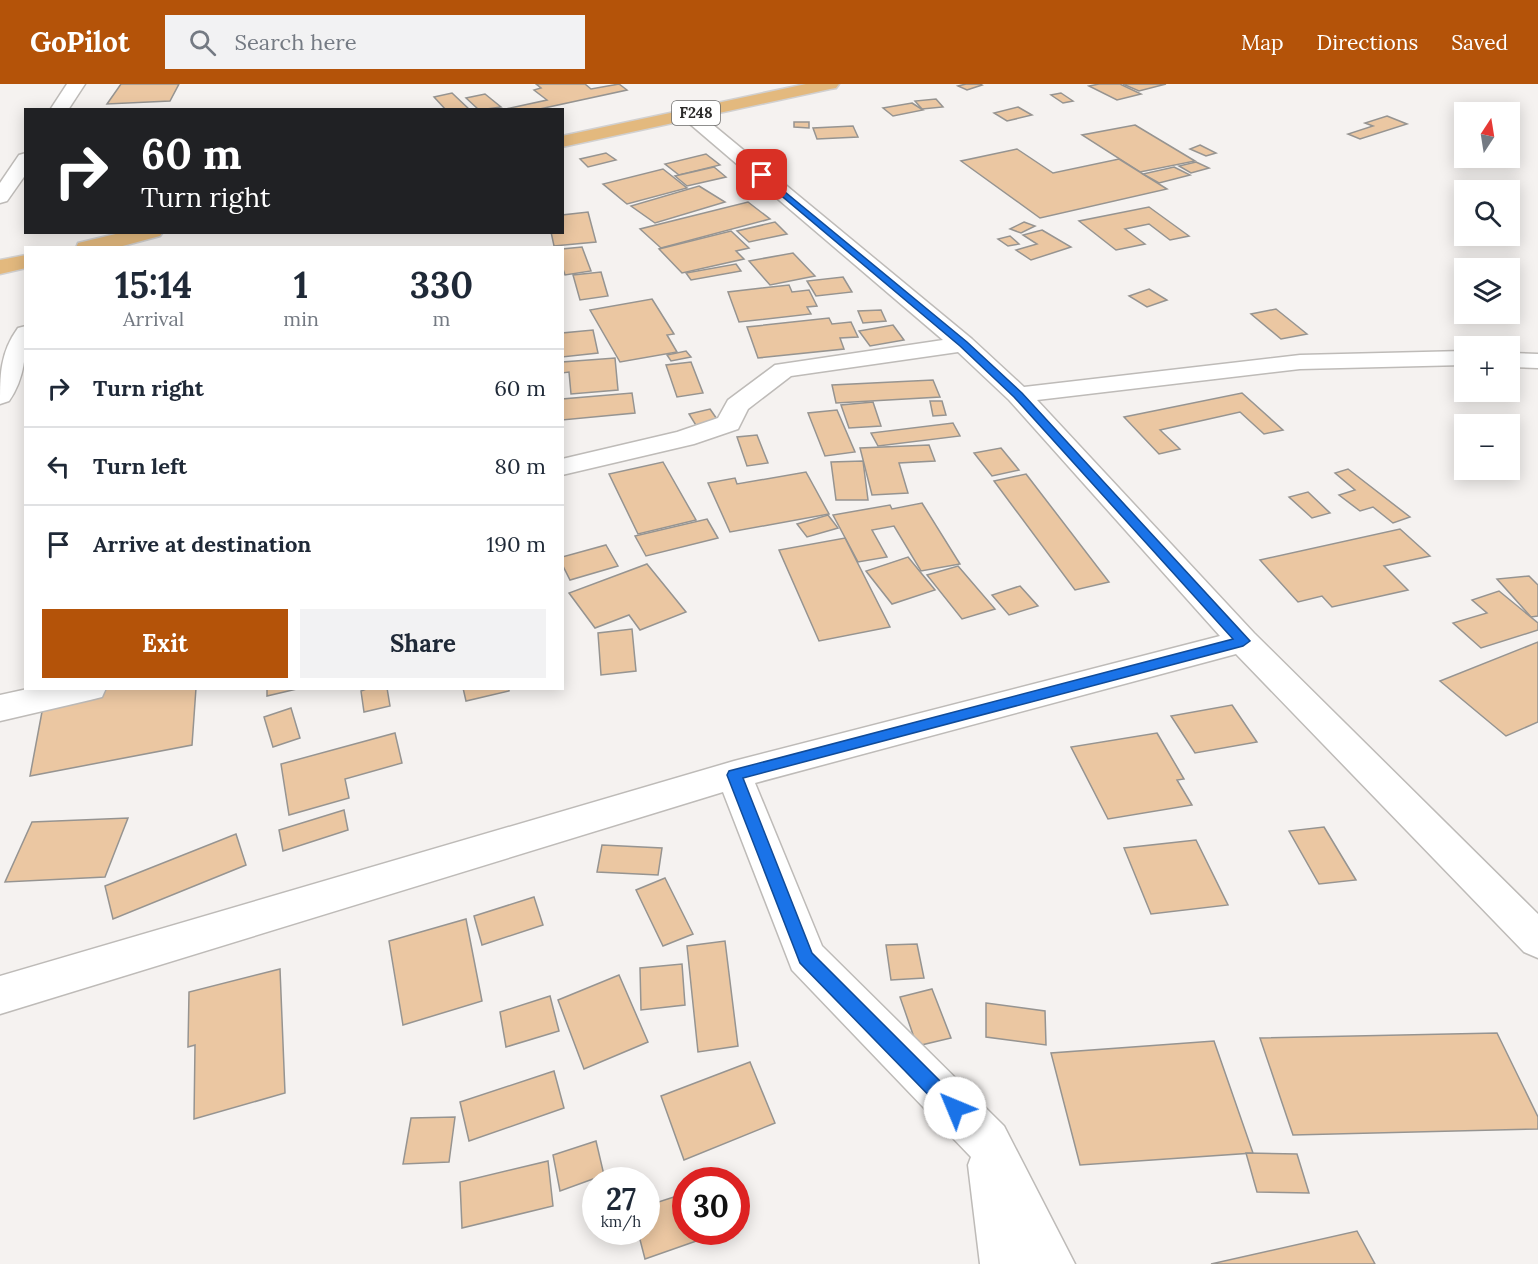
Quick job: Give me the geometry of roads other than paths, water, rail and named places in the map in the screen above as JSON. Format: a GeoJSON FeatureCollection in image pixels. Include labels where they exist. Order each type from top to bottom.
{"type":"FeatureCollection","features":[{"type":"Feature","properties":{"kind":"main road","name":"F248"},"geometry":{"type":"LineString","coordinates":[[564,142],[830,84]]}},
{"type":"Feature","properties":{"kind":"main road"},"geometry":{"type":"LineString","coordinates":[[94,246],[145,234]]}},
{"type":"Feature","properties":{"kind":"main road"},"geometry":{"type":"LineString","coordinates":[[0,267],[24,261]]}},
{"type":"Feature","properties":{"kind":"street"},"geometry":{"type":"LineString","coordinates":[[60,108],[76,84]]}},
{"type":"Feature","properties":{"kind":"street"},"geometry":{"type":"LineString","coordinates":[[689,114],[963,344],[1018,395],[1243,641],[1538,940]]}},
{"type":"Feature","properties":{"kind":"street"},"geometry":{"type":"LineString","coordinates":[[0,197],[24,162]]}},
{"type":"Feature","properties":{"kind":"street"},"geometry":{"type":"LineString","coordinates":[[0,396],[24,338]]}},
{"type":"Feature","properties":{"kind":"street"},"geometry":{"type":"LineString","coordinates":[[564,467],[686,438],[729,423],[737,405],[784,370],[963,344]]}},
{"type":"Feature","properties":{"kind":"street"},"geometry":{"type":"LineString","coordinates":[[1018,395],[1300,362],[1454,358]]}},
{"type":"Feature","properties":{"kind":"street"},"geometry":{"type":"LineString","coordinates":[[1520,360],[1538,361]]}},
{"type":"Feature","properties":{"kind":"street"},"geometry":{"type":"LineString","coordinates":[[0,995],[734,775],[1243,641]]}},
{"type":"Feature","properties":{"kind":"street"},"geometry":{"type":"LineString","coordinates":[[0,708],[81,690]]}},
{"type":"Feature","properties":{"kind":"street"},"geometry":{"type":"LineString","coordinates":[[734,775],[806,957],[988,1142],[1051,1264]]}},
{"type":"Feature","properties":{"kind":"street"},"geometry":{"type":"LineString","coordinates":[[988,1142],[1004,1264]]}}]}
